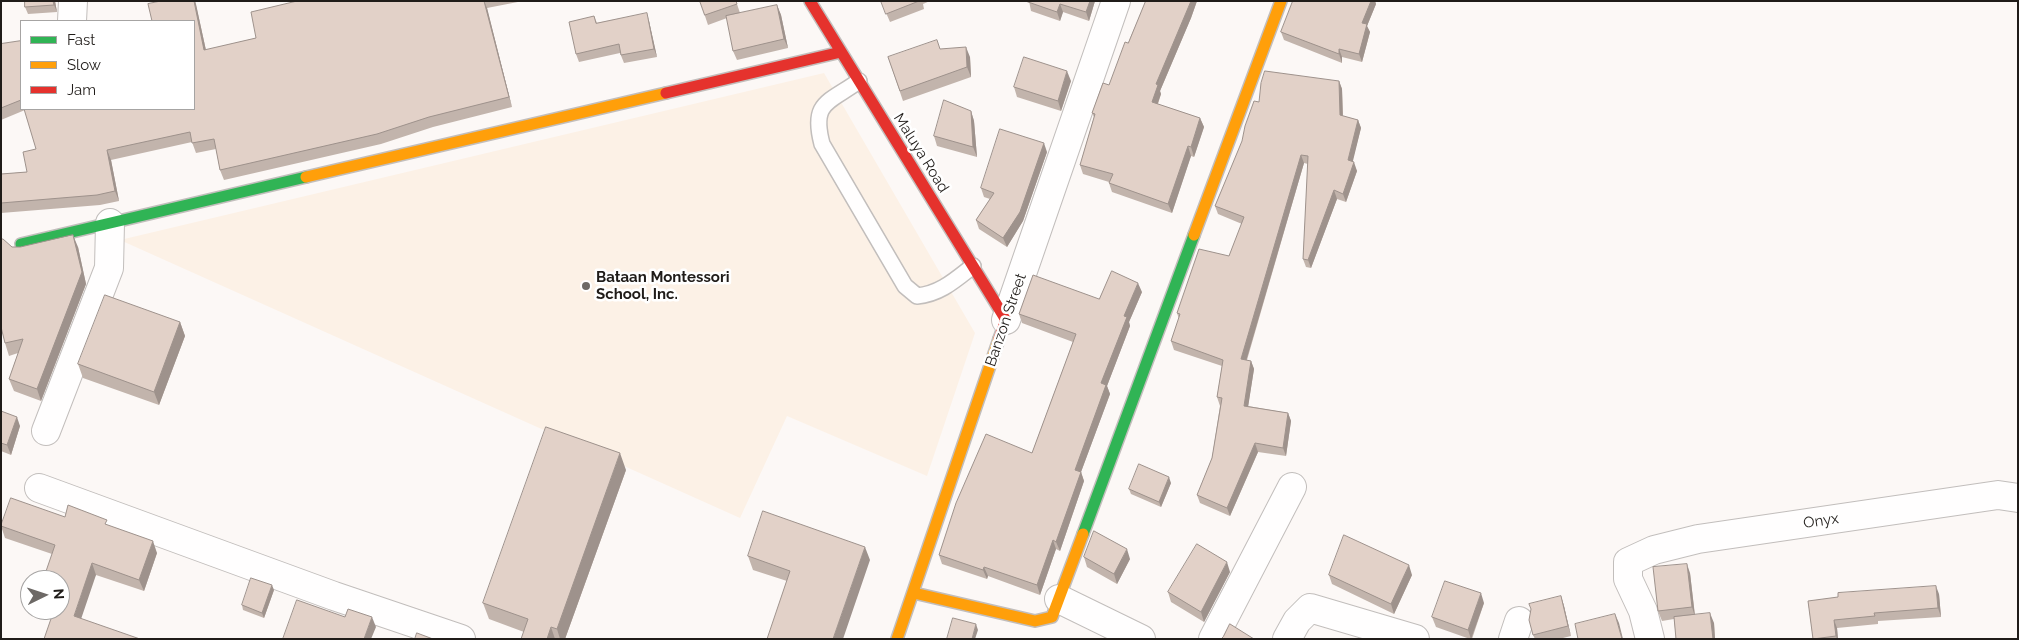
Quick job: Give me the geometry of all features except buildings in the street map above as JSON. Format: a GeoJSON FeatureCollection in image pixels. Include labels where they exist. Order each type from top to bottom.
{"type":"FeatureCollection","features":[{"type":"Feature","properties":{"kind":"street"},"geometry":{"type":"LineString","coordinates":[[72,20],[73,1]]}},
{"type":"Feature","properties":{"kind":"street","name":"Maluya Road"},"geometry":{"type":"LineString","coordinates":[[810,1],[1006,320]]}},
{"type":"Feature","properties":{"kind":"street","name":"Banzon Street"},"geometry":{"type":"LineString","coordinates":[[897,639],[1116,1]]}},
{"type":"Feature","properties":{"kind":"street"},"geometry":{"type":"LineString","coordinates":[[914,593],[1035,621],[1052,617],[1281,1]]}},
{"type":"Feature","properties":{"kind":"street"},"geometry":{"type":"LineString","coordinates":[[21,244],[841,52]]}},
{"type":"Feature","properties":{"kind":"street"},"geometry":{"type":"LineString","coordinates":[[46,431],[109,268],[110,223]]}},
{"type":"Feature","properties":{"kind":"street"},"geometry":{"type":"LineString","coordinates":[[1213,639],[1292,487]]}},
{"type":"Feature","properties":{"kind":"street"},"geometry":{"type":"LineString","coordinates":[[39,488],[334,596],[461,639]]}},
{"type":"Feature","properties":{"kind":"street","name":"Onyx"},"geometry":{"type":"LineString","coordinates":[[1650,639],[1643,611],[1628,579],[1628,562],[1654,550],[1698,539],[1998,495],[2018,498]]}},
{"type":"Feature","properties":{"kind":"street"},"geometry":{"type":"LineString","coordinates":[[1059,598],[1141,639]]}},
{"type":"Feature","properties":{"kind":"street"},"geometry":{"type":"LineString","coordinates":[[1287,639],[1297,621],[1310,608],[1415,639]]}},
{"type":"Feature","properties":{"kind":"lane"},"geometry":{"type":"LineString","coordinates":[[859,81],[822,106],[818,118],[822,144],[905,286],[917,296],[928,295],[944,288],[973,266]]}},
{"type":"Feature","properties":{"kind":"shaded area","name":"Bataan Montessori School, Inc."},"geometry":{"type":"Polygon","coordinates":[[[824,73],[975,333],[927,476],[787,416],[740,518],[120,240],[824,73]]]}},
{"type":"Feature","properties":{"kind":"traffic: fast"},"geometry":{"type":"LineString","coordinates":[[21,244],[306,177]]}},
{"type":"Feature","properties":{"kind":"traffic: fast"},"geometry":{"type":"LineString","coordinates":[[1083,534],[1194,235]]}},
{"type":"Feature","properties":{"kind":"traffic: slow"},"geometry":{"type":"LineString","coordinates":[[1194,235],[1281,1]]}},
{"type":"Feature","properties":{"kind":"traffic: slow"},"geometry":{"type":"LineString","coordinates":[[306,177],[666,93]]}},
{"type":"Feature","properties":{"kind":"traffic: slow"},"geometry":{"type":"LineString","coordinates":[[897,639],[999,339]]}},
{"type":"Feature","properties":{"kind":"traffic: slow"},"geometry":{"type":"LineString","coordinates":[[914,593],[1035,621],[1052,617],[1083,534]]}},
{"type":"Feature","properties":{"kind":"traffic: jam"},"geometry":{"type":"LineString","coordinates":[[810,1],[1006,320],[999,339]]}},
{"type":"Feature","properties":{"kind":"traffic: jam"},"geometry":{"type":"LineString","coordinates":[[666,93],[841,52]]}},
{"type":"Feature","properties":{"kind":"place","name":"Bataan Montessori School, Inc."},"geometry":{"type":"Point","coordinates":[586,286]}}]}
